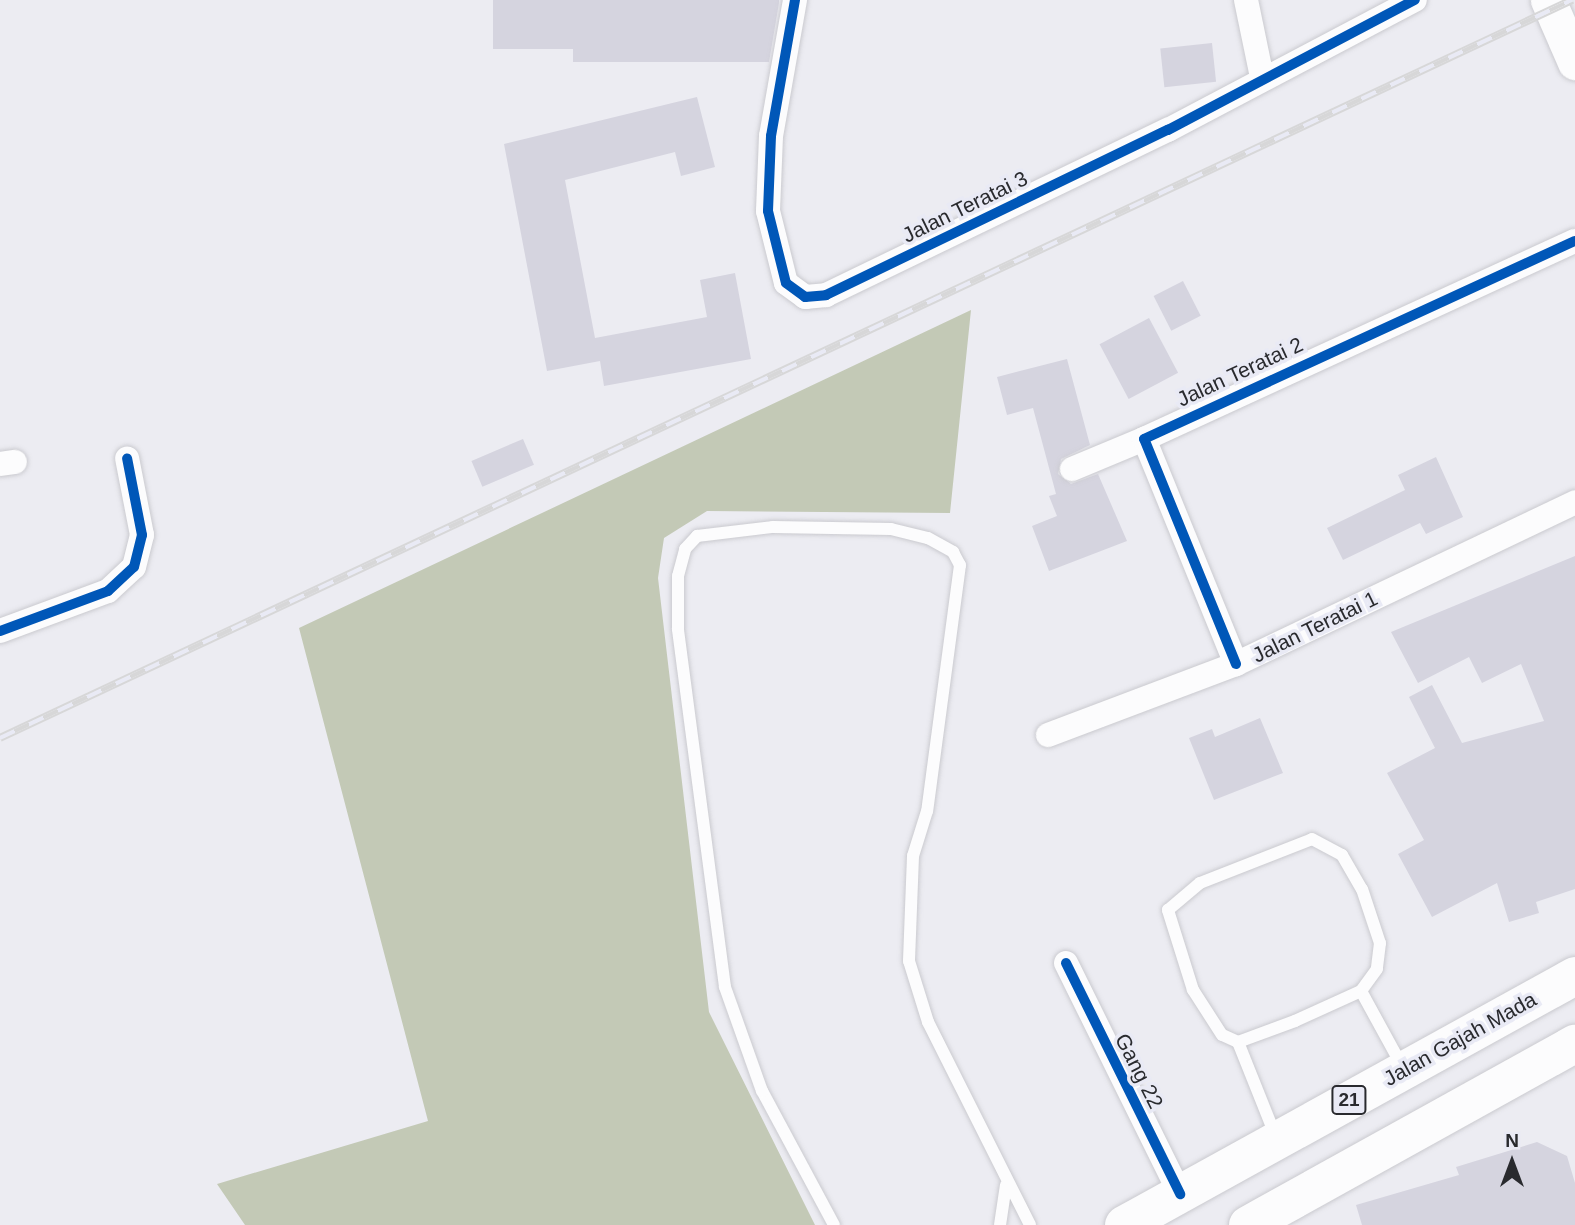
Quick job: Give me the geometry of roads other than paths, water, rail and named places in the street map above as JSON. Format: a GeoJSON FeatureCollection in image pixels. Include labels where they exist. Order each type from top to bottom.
{"type":"FeatureCollection","features":[{"type":"Feature","properties":{"kind":"highway","name":"Jalan Gajah Mada"},"geometry":{"type":"LineString","coordinates":[[1124,1225],[1575,975]]}},
{"type":"Feature","properties":{"kind":"highway"},"geometry":{"type":"LineString","coordinates":[[1248,1225],[1575,1044]]}},
{"type":"Feature","properties":{"kind":"main road"},"geometry":{"type":"LineString","coordinates":[[1548,0],[1572,46]]}},
{"type":"Feature","properties":{"kind":"street","name":"Jalan Teratai 3"},"geometry":{"type":"LineString","coordinates":[[795,0],[771,136],[768,211],[786,283],[805,297],[826,295],[1095,166],[1262,77],[1415,0]]}},
{"type":"Feature","properties":{"kind":"street"},"geometry":{"type":"LineString","coordinates":[[1246,0],[1262,77]]}},
{"type":"Feature","properties":{"kind":"street","name":"Jalan Teratai 2"},"geometry":{"type":"LineString","coordinates":[[1072,469],[1575,241]]}},
{"type":"Feature","properties":{"kind":"street"},"geometry":{"type":"LineString","coordinates":[[1143,439],[1236,664]]}},
{"type":"Feature","properties":{"kind":"street"},"geometry":{"type":"LineString","coordinates":[[0,631],[108,591],[134,567],[142,535],[127,458]]}},
{"type":"Feature","properties":{"kind":"street","name":"Jalan Teratai 1"},"geometry":{"type":"LineString","coordinates":[[1048,735],[1236,664],[1575,502]]}},
{"type":"Feature","properties":{"kind":"street","name":"Gang 22"},"geometry":{"type":"LineString","coordinates":[[1066,963],[1180,1194]]}},
{"type":"Feature","properties":{"kind":"lane"},"geometry":{"type":"LineString","coordinates":[[834,1225],[762,1091],[725,987],[678,629],[678,576],[685,549],[697,536],[774,527],[891,529],[928,538],[953,552],[960,565],[928,811],[912,856],[909,961],[928,1022],[1006,1183],[1030,1225]]}},
{"type":"Feature","properties":{"kind":"lane"},"geometry":{"type":"LineString","coordinates":[[1238,1042],[1361,991],[1377,969],[1380,943],[1362,889],[1333,849],[1312,839],[1200,883],[1168,909],[1171,933],[1193,990],[1222,1035],[1238,1042],[1278,1140]]}},
{"type":"Feature","properties":{"kind":"lane"},"geometry":{"type":"LineString","coordinates":[[1361,991],[1404,1070]]}},
{"type":"Feature","properties":{"kind":"lane"},"geometry":{"type":"LineString","coordinates":[[1000,1225],[1006,1183]]}},
{"type":"Feature","properties":{"kind":"railway"},"geometry":{"type":"LineString","coordinates":[[0,738],[1572,0]]}}]}
